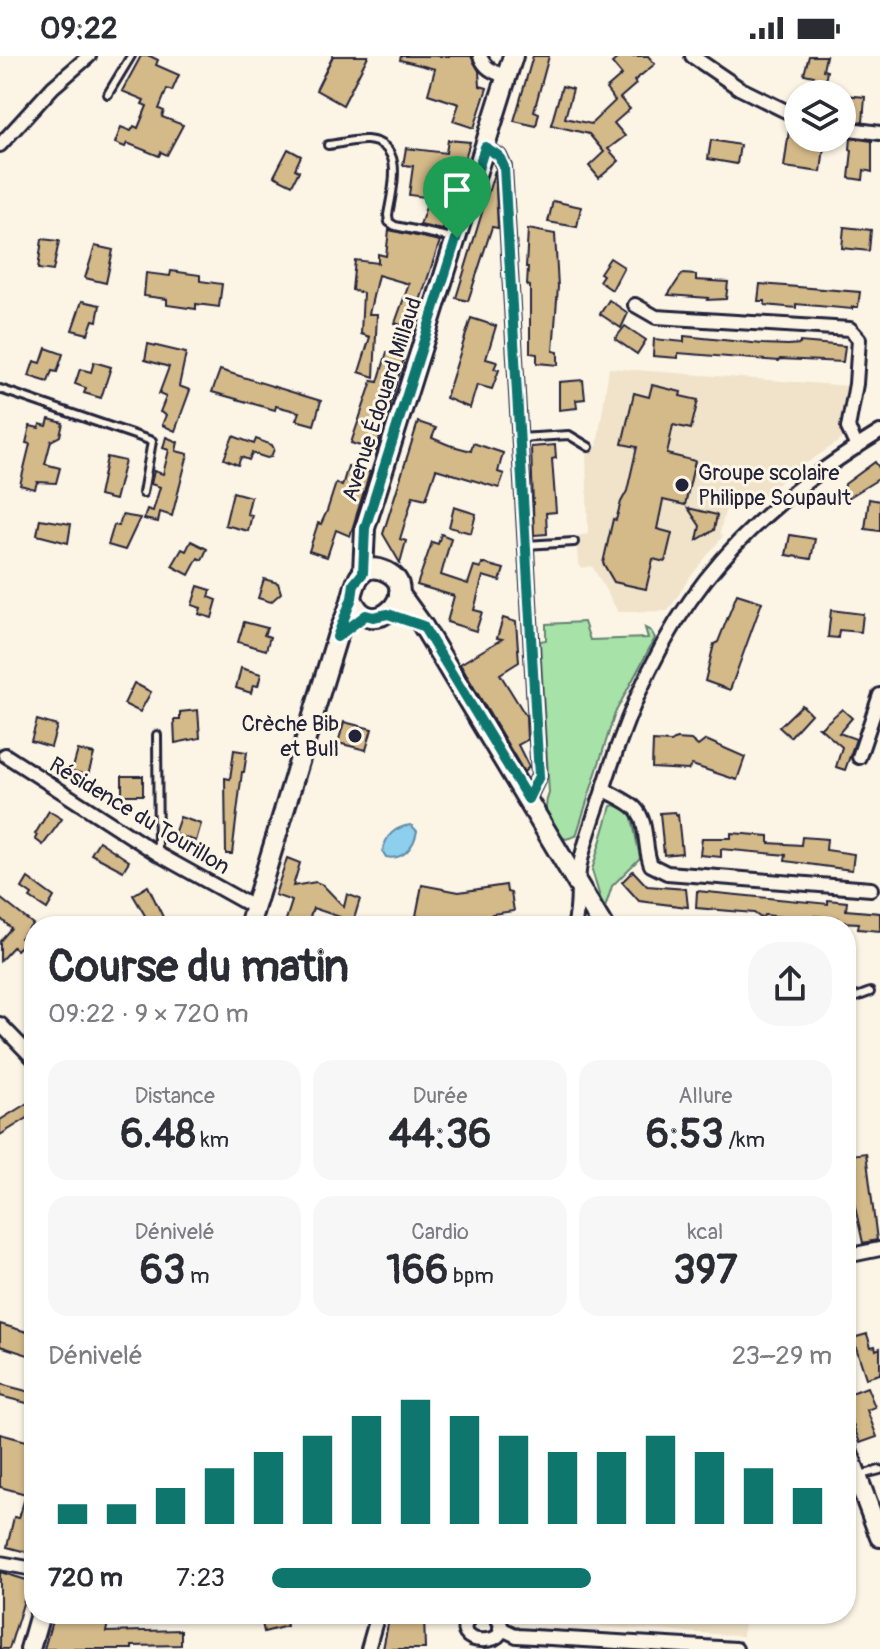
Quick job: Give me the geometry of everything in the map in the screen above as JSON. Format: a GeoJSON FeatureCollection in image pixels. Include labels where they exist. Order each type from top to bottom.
{"type":"FeatureCollection","features":[{"type":"Feature","properties":{"kind":"main road","name":"Avenue Édouard Millaud"},"geometry":{"type":"LineString","coordinates":[[363,573],[365,528],[513,56]]}},
{"type":"Feature","properties":{"kind":"main road","name":"Avenue Édouard Millaud"},"geometry":{"type":"LineString","coordinates":[[365,528],[387,572]]}},
{"type":"Feature","properties":{"kind":"main road"},"geometry":{"type":"LineString","coordinates":[[252,916],[354,584],[363,573],[371,570],[387,572],[396,581],[398,601],[388,614]]}},
{"type":"Feature","properties":{"kind":"main road"},"geometry":{"type":"LineString","coordinates":[[399,593],[423,626],[597,916]]}},
{"type":"Feature","properties":{"kind":"main road"},"geometry":{"type":"LineString","coordinates":[[352,598],[366,615],[388,614],[423,626]]}},
{"type":"Feature","properties":{"kind":"main road"},"geometry":{"type":"LineString","coordinates":[[337,637],[366,615]]}},
{"type":"Feature","properties":{"kind":"main road"},"geometry":{"type":"LineString","coordinates":[[857,1476],[879,1530]]}},
{"type":"Feature","properties":{"kind":"main road"},"geometry":{"type":"LineString","coordinates":[[30,1649],[37,1624]]}},
{"type":"Feature","properties":{"kind":"street"},"geometry":{"type":"LineString","coordinates":[[0,145],[53,87],[89,56]]}},
{"type":"Feature","properties":{"kind":"street"},"geometry":{"type":"LineString","coordinates":[[480,56],[491,71],[506,77]]}},
{"type":"Feature","properties":{"kind":"street"},"geometry":{"type":"LineString","coordinates":[[692,56],[739,88],[784,112]]}},
{"type":"Feature","properties":{"kind":"street"},"geometry":{"type":"LineString","coordinates":[[856,130],[880,133]]}},
{"type":"Feature","properties":{"kind":"street"},"geometry":{"type":"LineString","coordinates":[[485,147],[499,156],[504,167],[539,776],[528,799]]}},
{"type":"Feature","properties":{"kind":"street"},"geometry":{"type":"LineString","coordinates":[[635,305],[656,317],[850,329],[859,339],[856,384],[848,428],[857,447]]}},
{"type":"Feature","properties":{"kind":"street"},"geometry":{"type":"LineString","coordinates":[[577,916],[580,863],[603,789],[636,695],[669,632],[698,587],[774,507],[880,432]]}},
{"type":"Feature","properties":{"kind":"street"},"geometry":{"type":"LineString","coordinates":[[859,757],[880,695]]}},
{"type":"Feature","properties":{"kind":"street","name":"Résidence du Tourillon"},"geometry":{"type":"LineString","coordinates":[[5,755],[158,854],[255,908]]}},
{"type":"Feature","properties":{"kind":"street"},"geometry":{"type":"LineString","coordinates":[[603,789],[636,810],[651,865],[667,873],[871,889]]}},
{"type":"Feature","properties":{"kind":"street"},"geometry":{"type":"LineString","coordinates":[[0,1024],[24,1049]]}},
{"type":"Feature","properties":{"kind":"street"},"geometry":{"type":"LineString","coordinates":[[856,1254],[880,1249]]}},
{"type":"Feature","properties":{"kind":"street"},"geometry":{"type":"LineString","coordinates":[[0,1563],[24,1567]]}},
{"type":"Feature","properties":{"kind":"street"},"geometry":{"type":"LineString","coordinates":[[368,1649],[375,1624]]}},
{"type":"Feature","properties":{"kind":"street"},"geometry":{"type":"LineString","coordinates":[[469,1624],[467,1633],[478,1647],[493,1642],[500,1628]]}},
{"type":"Feature","properties":{"kind":"street"},"geometry":{"type":"LineString","coordinates":[[498,1624],[517,1636],[736,1649]]}},
{"type":"Feature","properties":{"kind":"lane"},"geometry":{"type":"LineString","coordinates":[[108,94],[131,56]]}},
{"type":"Feature","properties":{"kind":"lane"},"geometry":{"type":"LineString","coordinates":[[328,145],[368,140],[382,146],[392,155],[396,168],[389,222],[395,226],[457,238]]}},
{"type":"Feature","properties":{"kind":"lane"},"geometry":{"type":"LineString","coordinates":[[0,389],[152,441],[143,493]]}},
{"type":"Feature","properties":{"kind":"lane"},"geometry":{"type":"LineString","coordinates":[[519,438],[569,435],[589,447]]}},
{"type":"Feature","properties":{"kind":"lane"},"geometry":{"type":"LineString","coordinates":[[526,545],[574,542]]}},
{"type":"Feature","properties":{"kind":"lane"},"geometry":{"type":"LineString","coordinates":[[157,735],[158,854]]}},
{"type":"Feature","properties":{"kind":"lane"},"geometry":{"type":"LineString","coordinates":[[856,997],[870,992]]}},
{"type":"Feature","properties":{"kind":"lane"},"geometry":{"type":"LineString","coordinates":[[857,1476],[880,1470]]}},
{"type":"Feature","properties":{"kind":"shaded area","name":"Groupe scolaire Philippe Soupault"},"geometry":{"type":"Polygon","coordinates":[[[609,368],[850,386],[841,440],[786,477],[757,502],[749,493],[725,511],[720,533],[723,536],[668,611],[618,612],[592,566],[582,568],[578,564],[576,536],[588,534],[586,453],[597,446],[609,368]]]}},
{"type":"Feature","properties":{"kind":"shaded area"},"geometry":{"type":"Polygon","coordinates":[[[568,1624],[744,1624],[743,1636],[568,1624]]]}},
{"type":"Feature","properties":{"kind":"green space"},"geometry":{"type":"Polygon","coordinates":[[[584,622],[590,640],[648,638],[645,628],[655,638],[615,713],[576,836],[566,839],[555,832],[547,813],[549,793],[540,641],[546,640],[546,624],[584,622]]]}},
{"type":"Feature","properties":{"kind":"green space"},"geometry":{"type":"Polygon","coordinates":[[[616,805],[631,813],[640,858],[612,886],[604,911],[592,870],[611,806],[616,805]]]}},
{"type":"Feature","properties":{"kind":"water"},"geometry":{"type":"Polygon","coordinates":[[[411,825],[417,831],[410,847],[398,857],[386,857],[383,852],[388,837],[395,830],[411,825]]]}},
{"type":"Feature","properties":{"kind":"building"},"geometry":{"type":"Polygon","coordinates":[[[141,56],[158,60],[156,65],[179,75],[172,91],[167,89],[159,109],[164,111],[162,117],[183,125],[167,155],[161,152],[159,156],[127,143],[125,147],[115,143],[121,127],[131,131],[134,126],[138,128],[147,106],[142,104],[144,100],[122,91],[141,56]]]}},
{"type":"Feature","properties":{"kind":"building"},"geometry":{"type":"Polygon","coordinates":[[[333,56],[368,56],[343,105],[316,90],[333,56]]]}},
{"type":"Feature","properties":{"kind":"building"},"geometry":{"type":"Polygon","coordinates":[[[401,56],[471,56],[479,71],[480,86],[487,88],[474,128],[453,121],[459,104],[428,94],[435,69],[400,60],[401,56]]]}},
{"type":"Feature","properties":{"kind":"building"},"geometry":{"type":"Polygon","coordinates":[[[533,56],[549,56],[534,111],[539,113],[536,126],[514,121],[533,56]]]}},
{"type":"Feature","properties":{"kind":"building"},"geometry":{"type":"Polygon","coordinates":[[[620,56],[648,56],[655,64],[634,81],[636,84],[620,98],[630,109],[614,123],[625,136],[608,149],[619,161],[599,178],[589,166],[604,152],[589,134],[551,125],[562,86],[573,89],[565,118],[591,124],[615,101],[606,89],[622,75],[612,63],[620,56]]]}},
{"type":"Feature","properties":{"kind":"building"},"geometry":{"type":"Polygon","coordinates":[[[809,56],[826,56],[823,70],[827,71],[826,80],[813,80],[814,76],[804,74],[809,56]]]}},
{"type":"Feature","properties":{"kind":"building"},"geometry":{"type":"Polygon","coordinates":[[[856,96],[865,97],[863,122],[856,121],[856,96]]]}},
{"type":"Feature","properties":{"kind":"building"},"geometry":{"type":"Polygon","coordinates":[[[856,139],[872,141],[872,172],[864,170],[863,180],[849,178],[856,139]]]}},
{"type":"Feature","properties":{"kind":"building"},"geometry":{"type":"Polygon","coordinates":[[[448,140],[470,142],[461,171],[436,169],[432,198],[409,195],[413,166],[403,165],[406,148],[446,153],[448,140]]]}},
{"type":"Feature","properties":{"kind":"building"},"geometry":{"type":"Polygon","coordinates":[[[711,140],[740,145],[737,164],[708,159],[711,140]]]}},
{"type":"Feature","properties":{"kind":"building"},"geometry":{"type":"Polygon","coordinates":[[[288,149],[301,156],[295,169],[299,171],[292,185],[274,176],[288,149]]]}},
{"type":"Feature","properties":{"kind":"building"},"geometry":{"type":"Polygon","coordinates":[[[786,152],[823,152],[821,172],[784,167],[786,152]]]}},
{"type":"Feature","properties":{"kind":"building"},"geometry":{"type":"Polygon","coordinates":[[[495,170],[498,228],[492,227],[468,301],[456,298],[495,170]]]}},
{"type":"Feature","properties":{"kind":"building"},"geometry":{"type":"Polygon","coordinates":[[[429,198],[452,200],[443,230],[420,225],[429,198]]]}},
{"type":"Feature","properties":{"kind":"building"},"geometry":{"type":"Polygon","coordinates":[[[553,201],[581,207],[577,227],[548,222],[553,201]]]}},
{"type":"Feature","properties":{"kind":"building"},"geometry":{"type":"Polygon","coordinates":[[[844,227],[871,230],[869,251],[842,248],[844,227]]]}},
{"type":"Feature","properties":{"kind":"building"},"geometry":{"type":"Polygon","coordinates":[[[528,229],[555,234],[558,287],[553,351],[558,352],[558,365],[537,363],[537,354],[530,353],[530,286],[527,285],[526,267],[528,229]]]}},
{"type":"Feature","properties":{"kind":"building"},"geometry":{"type":"Polygon","coordinates":[[[389,230],[440,241],[411,328],[395,323],[409,284],[378,275],[369,314],[377,314],[374,377],[359,372],[370,337],[361,334],[363,293],[352,290],[355,260],[378,263],[378,254],[386,256],[389,230]]]}},
{"type":"Feature","properties":{"kind":"building"},"geometry":{"type":"Polygon","coordinates":[[[42,239],[59,241],[53,271],[38,269],[42,239]]]}},
{"type":"Feature","properties":{"kind":"building"},"geometry":{"type":"Polygon","coordinates":[[[95,246],[113,250],[106,283],[85,278],[95,246]]]}},
{"type":"Feature","properties":{"kind":"building"},"geometry":{"type":"Polygon","coordinates":[[[610,258],[624,267],[612,290],[599,281],[603,275],[600,273],[610,258]]]}},
{"type":"Feature","properties":{"kind":"building"},"geometry":{"type":"Polygon","coordinates":[[[171,271],[200,275],[200,281],[222,284],[219,307],[196,304],[196,309],[167,305],[167,299],[144,296],[146,273],[170,276],[171,271]]]}},
{"type":"Feature","properties":{"kind":"building"},"geometry":{"type":"Polygon","coordinates":[[[682,274],[696,275],[696,280],[728,282],[726,299],[668,295],[682,274]]]}},
{"type":"Feature","properties":{"kind":"building"},"geometry":{"type":"Polygon","coordinates":[[[760,284],[860,292],[858,307],[765,305],[765,301],[758,301],[760,284]]]}},
{"type":"Feature","properties":{"kind":"building"},"geometry":{"type":"Polygon","coordinates":[[[609,300],[628,313],[621,328],[600,314],[609,300]]]}},
{"type":"Feature","properties":{"kind":"building"},"geometry":{"type":"Polygon","coordinates":[[[82,301],[100,305],[97,321],[93,320],[88,334],[72,330],[82,301]]]}},
{"type":"Feature","properties":{"kind":"building"},"geometry":{"type":"Polygon","coordinates":[[[471,318],[496,326],[486,359],[497,362],[494,369],[499,370],[492,389],[477,385],[470,408],[446,398],[471,318]]]}},
{"type":"Feature","properties":{"kind":"building"},"geometry":{"type":"Polygon","coordinates":[[[625,326],[646,340],[637,354],[615,339],[625,326]]]}},
{"type":"Feature","properties":{"kind":"building"},"geometry":{"type":"Polygon","coordinates":[[[684,336],[762,344],[800,342],[845,346],[843,362],[779,361],[678,353],[678,358],[653,356],[654,339],[684,342],[684,336]]]}},
{"type":"Feature","properties":{"kind":"building"},"geometry":{"type":"Polygon","coordinates":[[[148,344],[186,353],[179,386],[190,390],[175,431],[162,425],[166,415],[160,412],[166,397],[159,394],[169,367],[145,360],[148,344]]]}},
{"type":"Feature","properties":{"kind":"building"},"geometry":{"type":"Polygon","coordinates":[[[46,348],[63,354],[57,372],[52,371],[48,382],[29,376],[34,361],[41,363],[46,348]]]}},
{"type":"Feature","properties":{"kind":"building"},"geometry":{"type":"Polygon","coordinates":[[[387,352],[404,358],[376,451],[351,443],[372,381],[378,382],[387,352]]]}},
{"type":"Feature","properties":{"kind":"building"},"geometry":{"type":"Polygon","coordinates":[[[94,362],[111,367],[101,398],[84,393],[86,388],[75,384],[80,369],[91,372],[94,362]]]}},
{"type":"Feature","properties":{"kind":"building"},"geometry":{"type":"Polygon","coordinates":[[[220,370],[321,401],[314,425],[296,420],[299,412],[276,406],[275,410],[212,392],[220,370]]]}},
{"type":"Feature","properties":{"kind":"building"},"geometry":{"type":"Polygon","coordinates":[[[583,380],[585,399],[576,400],[577,408],[559,410],[559,382],[583,380]]]}},
{"type":"Feature","properties":{"kind":"building"},"geometry":{"type":"Polygon","coordinates":[[[652,385],[698,400],[691,429],[673,425],[667,454],[695,461],[685,505],[663,500],[657,529],[672,533],[665,562],[653,559],[646,589],[614,582],[603,563],[613,519],[616,520],[627,491],[637,447],[622,444],[634,393],[649,397],[652,385]]]}},
{"type":"Feature","properties":{"kind":"building"},"geometry":{"type":"Polygon","coordinates":[[[49,419],[63,423],[60,436],[51,441],[45,464],[60,468],[56,483],[37,482],[35,489],[20,485],[30,444],[26,443],[30,426],[47,426],[49,419]]]}},
{"type":"Feature","properties":{"kind":"building"},"geometry":{"type":"Polygon","coordinates":[[[418,422],[436,428],[432,438],[449,445],[471,451],[473,443],[503,453],[498,472],[504,474],[499,488],[436,469],[426,499],[413,496],[400,539],[406,541],[400,563],[383,534],[418,422]]]}},
{"type":"Feature","properties":{"kind":"building"},"geometry":{"type":"Polygon","coordinates":[[[233,436],[254,444],[256,439],[272,445],[271,457],[252,453],[249,460],[241,457],[238,465],[224,459],[233,436]]]}},
{"type":"Feature","properties":{"kind":"building"},"geometry":{"type":"Polygon","coordinates":[[[166,437],[178,442],[176,451],[188,454],[172,516],[160,512],[158,522],[144,519],[147,509],[153,511],[160,487],[151,484],[154,471],[163,474],[169,450],[163,448],[166,437]]]}},
{"type":"Feature","properties":{"kind":"building"},"geometry":{"type":"Polygon","coordinates":[[[555,445],[556,458],[552,459],[556,512],[546,513],[547,534],[534,535],[531,447],[555,445]]]}},
{"type":"Feature","properties":{"kind":"building"},"geometry":{"type":"Polygon","coordinates":[[[107,457],[125,461],[115,500],[99,496],[107,457]]]}},
{"type":"Feature","properties":{"kind":"building"},"geometry":{"type":"Polygon","coordinates":[[[875,462],[880,469],[880,478],[843,501],[845,484],[875,462]]]}},
{"type":"Feature","properties":{"kind":"building"},"geometry":{"type":"Polygon","coordinates":[[[348,466],[370,472],[350,536],[336,530],[327,557],[309,551],[336,483],[342,486],[348,466]]]}},
{"type":"Feature","properties":{"kind":"building"},"geometry":{"type":"Polygon","coordinates":[[[233,492],[251,497],[247,514],[252,515],[248,531],[225,525],[233,492]]]}},
{"type":"Feature","properties":{"kind":"building"},"geometry":{"type":"Polygon","coordinates":[[[869,499],[880,501],[880,531],[865,529],[869,499]]]}},
{"type":"Feature","properties":{"kind":"building"},"geometry":{"type":"Polygon","coordinates":[[[454,507],[476,514],[471,533],[449,527],[454,507]]]}},
{"type":"Feature","properties":{"kind":"building"},"geometry":{"type":"Polygon","coordinates":[[[688,508],[717,515],[714,530],[697,540],[700,526],[688,508]]]}},
{"type":"Feature","properties":{"kind":"building"},"geometry":{"type":"Polygon","coordinates":[[[122,515],[140,518],[125,550],[108,545],[114,525],[119,526],[122,515]]]}},
{"type":"Feature","properties":{"kind":"building"},"geometry":{"type":"Polygon","coordinates":[[[40,519],[71,524],[68,543],[37,535],[40,519]]]}},
{"type":"Feature","properties":{"kind":"building"},"geometry":{"type":"Polygon","coordinates":[[[441,534],[451,538],[441,575],[468,584],[474,566],[481,568],[482,563],[504,569],[500,581],[483,576],[474,610],[482,612],[476,631],[447,622],[454,596],[417,585],[432,542],[438,544],[441,534]]]}},
{"type":"Feature","properties":{"kind":"building"},"geometry":{"type":"Polygon","coordinates":[[[790,535],[815,539],[811,559],[786,555],[790,535]]]}},
{"type":"Feature","properties":{"kind":"building"},"geometry":{"type":"Polygon","coordinates":[[[191,541],[207,549],[189,575],[172,566],[191,541]]]}},
{"type":"Feature","properties":{"kind":"building"},"geometry":{"type":"Polygon","coordinates":[[[264,579],[278,583],[281,593],[271,602],[258,598],[264,579]]]}},
{"type":"Feature","properties":{"kind":"building"},"geometry":{"type":"Polygon","coordinates":[[[198,586],[211,590],[209,597],[217,600],[212,618],[199,614],[201,608],[192,605],[198,586]]]}},
{"type":"Feature","properties":{"kind":"building"},"geometry":{"type":"Polygon","coordinates":[[[737,594],[762,602],[730,690],[705,681],[714,644],[718,642],[737,594]]]}},
{"type":"Feature","properties":{"kind":"building"},"geometry":{"type":"Polygon","coordinates":[[[831,610],[863,614],[861,632],[839,630],[838,638],[828,637],[831,610]]]}},
{"type":"Feature","properties":{"kind":"building"},"geometry":{"type":"Polygon","coordinates":[[[503,618],[516,622],[519,662],[500,674],[526,716],[527,740],[518,745],[529,767],[524,772],[460,664],[502,639],[497,638],[503,618]]]}},
{"type":"Feature","properties":{"kind":"building"},"geometry":{"type":"Polygon","coordinates":[[[244,622],[267,628],[264,635],[270,637],[266,650],[238,642],[244,622]]]}},
{"type":"Feature","properties":{"kind":"building"},"geometry":{"type":"Polygon","coordinates":[[[241,668],[261,674],[258,686],[253,685],[251,693],[236,688],[241,668]]]}},
{"type":"Feature","properties":{"kind":"building"},"geometry":{"type":"Polygon","coordinates":[[[134,683],[151,692],[140,712],[124,704],[134,683]]]}},
{"type":"Feature","properties":{"kind":"building"},"geometry":{"type":"Polygon","coordinates":[[[802,705],[811,714],[790,737],[779,727],[802,705]]]}},
{"type":"Feature","properties":{"kind":"building"},"geometry":{"type":"Polygon","coordinates":[[[842,709],[852,718],[839,733],[856,739],[845,770],[836,767],[842,747],[819,727],[842,709]]]}},
{"type":"Feature","properties":{"kind":"building"},"geometry":{"type":"Polygon","coordinates":[[[198,710],[200,738],[175,743],[174,720],[180,720],[180,712],[198,710]]]}},
{"type":"Feature","properties":{"kind":"building"},"geometry":{"type":"Polygon","coordinates":[[[37,720],[57,726],[51,747],[31,741],[37,720]]]}},
{"type":"Feature","properties":{"kind":"building","name":"Crèche Bib et Bull"},"geometry":{"type":"Polygon","coordinates":[[[344,722],[372,729],[366,750],[338,743],[344,722]]]}},
{"type":"Feature","properties":{"kind":"building"},"geometry":{"type":"Polygon","coordinates":[[[676,739],[691,740],[698,746],[706,740],[745,757],[737,780],[692,765],[688,770],[652,768],[653,741],[671,742],[676,739]]]}},
{"type":"Feature","properties":{"kind":"building"},"geometry":{"type":"Polygon","coordinates":[[[78,750],[94,754],[88,775],[72,771],[78,750]]]}},
{"type":"Feature","properties":{"kind":"building"},"geometry":{"type":"Polygon","coordinates":[[[234,750],[247,752],[232,854],[226,854],[225,778],[230,779],[234,750]]]}},
{"type":"Feature","properties":{"kind":"building"},"geometry":{"type":"Polygon","coordinates":[[[122,776],[143,776],[143,795],[122,795],[122,776]]]}},
{"type":"Feature","properties":{"kind":"building"},"geometry":{"type":"Polygon","coordinates":[[[49,811],[62,819],[43,845],[35,839],[35,834],[49,811]]]}},
{"type":"Feature","properties":{"kind":"building"},"geometry":{"type":"Polygon","coordinates":[[[675,812],[678,815],[682,853],[664,855],[660,813],[675,812]]]}},
{"type":"Feature","properties":{"kind":"building"},"geometry":{"type":"Polygon","coordinates":[[[180,817],[201,824],[196,841],[174,834],[180,817]]]}},
{"type":"Feature","properties":{"kind":"building"},"geometry":{"type":"Polygon","coordinates":[[[731,833],[769,836],[769,843],[801,845],[802,837],[827,839],[826,850],[854,854],[852,870],[785,861],[786,855],[721,849],[721,857],[700,855],[702,838],[731,838],[731,833]]]}},
{"type":"Feature","properties":{"kind":"building"},"geometry":{"type":"Polygon","coordinates":[[[99,841],[129,861],[123,871],[91,854],[99,841]]]}},
{"type":"Feature","properties":{"kind":"building"},"geometry":{"type":"Polygon","coordinates":[[[287,858],[300,863],[293,886],[316,882],[323,885],[344,907],[347,894],[360,899],[355,916],[337,916],[313,908],[310,916],[287,916],[292,901],[275,895],[287,858]]]}},
{"type":"Feature","properties":{"kind":"building"},"geometry":{"type":"Polygon","coordinates":[[[633,871],[647,886],[686,889],[688,907],[639,901],[622,882],[633,871]]]}},
{"type":"Feature","properties":{"kind":"building"},"geometry":{"type":"Polygon","coordinates":[[[28,878],[54,897],[47,909],[30,898],[32,895],[22,888],[28,878]]]}},
{"type":"Feature","properties":{"kind":"building"},"geometry":{"type":"Polygon","coordinates":[[[422,885],[459,892],[506,885],[507,892],[511,893],[514,911],[493,916],[416,916],[422,885]]]}},
{"type":"Feature","properties":{"kind":"building"},"geometry":{"type":"Polygon","coordinates":[[[148,886],[163,916],[145,916],[133,895],[148,886]]]}},
{"type":"Feature","properties":{"kind":"building"},"geometry":{"type":"Polygon","coordinates":[[[697,891],[828,904],[828,900],[847,902],[846,910],[880,913],[880,931],[858,929],[856,916],[758,916],[754,913],[696,908],[697,891]]]}},
{"type":"Feature","properties":{"kind":"building"},"geometry":{"type":"Polygon","coordinates":[[[0,898],[24,917],[24,934],[20,938],[24,942],[16,950],[13,947],[0,961],[0,941],[11,928],[0,918],[0,898]]]}},
{"type":"Feature","properties":{"kind":"building"},"geometry":{"type":"Polygon","coordinates":[[[24,1105],[24,1120],[0,1135],[0,1120],[24,1105]]]}},
{"type":"Feature","properties":{"kind":"building"},"geometry":{"type":"Polygon","coordinates":[[[866,1153],[877,1240],[863,1243],[856,1212],[856,1154],[866,1153]]]}},
{"type":"Feature","properties":{"kind":"building"},"geometry":{"type":"Polygon","coordinates":[[[0,1324],[24,1331],[24,1354],[0,1346],[0,1324]]]}},
{"type":"Feature","properties":{"kind":"building"},"geometry":{"type":"Polygon","coordinates":[[[867,1334],[871,1347],[875,1346],[876,1350],[880,1348],[880,1374],[866,1378],[856,1337],[867,1334]]]}},
{"type":"Feature","properties":{"kind":"building"},"geometry":{"type":"Polygon","coordinates":[[[0,1384],[24,1390],[24,1402],[0,1396],[0,1384]]]}},
{"type":"Feature","properties":{"kind":"building"},"geometry":{"type":"Polygon","coordinates":[[[867,1387],[875,1407],[867,1410],[877,1437],[860,1443],[856,1432],[856,1391],[867,1387]]]}},
{"type":"Feature","properties":{"kind":"building"},"geometry":{"type":"Polygon","coordinates":[[[0,1434],[24,1440],[24,1493],[0,1487],[0,1434]]]}},
{"type":"Feature","properties":{"kind":"building"},"geometry":{"type":"Polygon","coordinates":[[[24,1501],[24,1551],[7,1547],[14,1517],[19,1518],[24,1501]]]}},
{"type":"Feature","properties":{"kind":"building"},"geometry":{"type":"Polygon","coordinates":[[[0,1572],[24,1579],[24,1600],[9,1649],[0,1649],[0,1572]]]}},
{"type":"Feature","properties":{"kind":"building"},"geometry":{"type":"Polygon","coordinates":[[[51,1624],[108,1624],[106,1632],[181,1630],[181,1645],[132,1646],[132,1649],[44,1649],[51,1624]]]}},
{"type":"Feature","properties":{"kind":"building"},"geometry":{"type":"Polygon","coordinates":[[[262,1624],[287,1624],[287,1626],[264,1632],[262,1624]]]}},
{"type":"Feature","properties":{"kind":"building"},"geometry":{"type":"Polygon","coordinates":[[[388,1624],[424,1624],[425,1649],[383,1649],[388,1624]]]}},
{"type":"Feature","properties":{"kind":"place","name":"Groupe scolaire Philippe Soupault"},"geometry":{"type":"Point","coordinates":[682,485]}},
{"type":"Feature","properties":{"kind":"place","name":"Crèche Bib et Bull"},"geometry":{"type":"Point","coordinates":[355,736]}},
{"type":"Feature","properties":{"kind":"route"},"geometry":{"type":"LineString","coordinates":[[485,147],[499,156],[504,167],[539,776],[528,799],[423,626],[388,614],[381,617],[366,615],[337,637],[354,584],[363,573],[365,528],[457,238],[485,147]]}}]}
